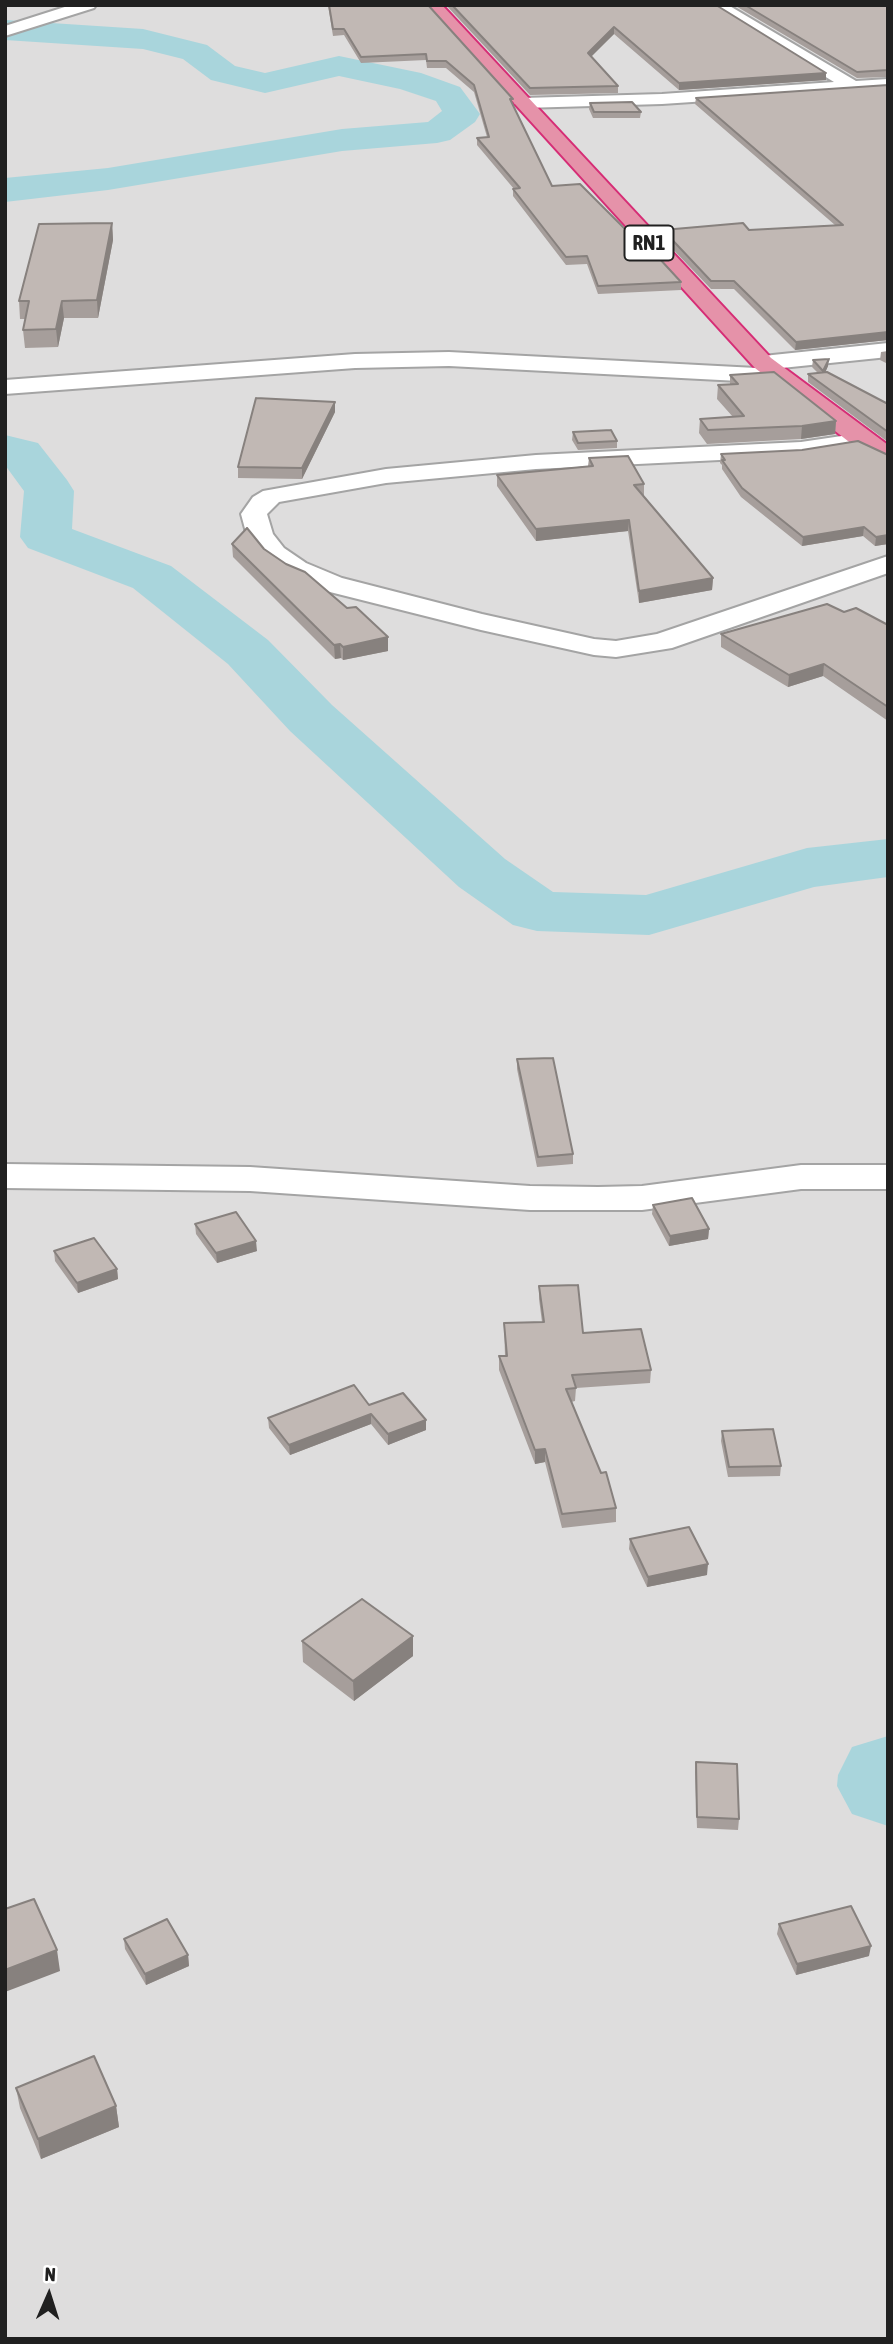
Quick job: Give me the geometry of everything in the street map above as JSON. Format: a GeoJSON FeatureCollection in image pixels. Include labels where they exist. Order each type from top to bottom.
{"type":"FeatureCollection","features":[{"type":"Feature","properties":{"kind":"highway","name":"RN1"},"geometry":{"type":"LineString","coordinates":[[433,5],[771,370],[862,440],[888,456]]}},
{"type":"Feature","properties":{"kind":"street"},"geometry":{"type":"LineString","coordinates":[[11,29],[88,5]]}},
{"type":"Feature","properties":{"kind":"street"},"geometry":{"type":"LineString","coordinates":[[716,5],[888,104]]}},
{"type":"Feature","properties":{"kind":"street"},"geometry":{"type":"LineString","coordinates":[[523,103],[662,99],[888,84]]}},
{"type":"Feature","properties":{"kind":"street"},"geometry":{"type":"LineString","coordinates":[[5,387],[355,361],[449,359],[771,370],[888,350]]}},
{"type":"Feature","properties":{"kind":"street"},"geometry":{"type":"LineString","coordinates":[[862,440],[801,449],[536,462],[386,476],[271,496],[262,502],[254,514],[260,536],[275,554],[296,569],[332,584],[481,622],[594,647],[616,649],[662,642],[888,564]]}},
{"type":"Feature","properties":{"kind":"street"},"geometry":{"type":"LineString","coordinates":[[5,1176],[238,1178],[530,1198],[598,1199],[642,1198],[801,1178],[888,1177]]}},
{"type":"Feature","properties":{"kind":"shaded area"},"geometry":{"type":"Polygon","coordinates":[[[5,5],[888,5],[888,2339],[5,2339],[5,5]]]}},
{"type":"Feature","properties":{"kind":"building"},"geometry":{"type":"Polygon","coordinates":[[[329,5],[428,5],[513,99],[510,99],[552,186],[580,184],[625,229],[635,232],[681,282],[598,286],[587,256],[566,257],[513,189],[520,188],[477,138],[489,137],[474,85],[446,61],[427,61],[426,54],[361,57],[344,29],[333,29],[329,5]]]}},
{"type":"Feature","properties":{"kind":"building"},"geometry":{"type":"Polygon","coordinates":[[[452,5],[716,5],[826,73],[679,83],[614,27],[588,53],[618,86],[530,88],[452,5]]]}},
{"type":"Feature","properties":{"kind":"building"},"geometry":{"type":"Polygon","coordinates":[[[745,5],[888,5],[888,70],[857,72],[745,5]]]}},
{"type":"Feature","properties":{"kind":"building"},"geometry":{"type":"Polygon","coordinates":[[[888,85],[888,332],[796,342],[734,281],[711,281],[663,230],[743,223],[749,230],[843,225],[696,98],[888,85]]]}},
{"type":"Feature","properties":{"kind":"building"},"geometry":{"type":"Polygon","coordinates":[[[632,102],[641,112],[594,112],[590,103],[632,102]]]}},
{"type":"Feature","properties":{"kind":"building"},"geometry":{"type":"Polygon","coordinates":[[[112,223],[97,300],[62,301],[56,329],[23,330],[29,301],[19,301],[39,224],[112,223]]]}},
{"type":"Feature","properties":{"kind":"building"},"geometry":{"type":"Polygon","coordinates":[[[829,359],[823,371],[813,360],[829,359]]]}},
{"type":"Feature","properties":{"kind":"building"},"geometry":{"type":"Polygon","coordinates":[[[774,372],[836,421],[802,426],[708,430],[700,419],[744,416],[718,385],[738,384],[730,375],[774,372]]]}},
{"type":"Feature","properties":{"kind":"building"},"geometry":{"type":"Polygon","coordinates":[[[827,372],[888,404],[888,432],[808,374],[827,372]]]}},
{"type":"Feature","properties":{"kind":"building"},"geometry":{"type":"Polygon","coordinates":[[[256,398],[335,402],[302,468],[238,467],[256,398]]]}},
{"type":"Feature","properties":{"kind":"building"},"geometry":{"type":"Polygon","coordinates":[[[611,430],[617,441],[578,443],[573,432],[611,430]]]}},
{"type":"Feature","properties":{"kind":"building"},"geometry":{"type":"Polygon","coordinates":[[[858,441],[888,455],[888,535],[876,537],[864,527],[803,537],[742,488],[722,460],[725,460],[721,454],[802,450],[858,441]]]}},
{"type":"Feature","properties":{"kind":"building"},"geometry":{"type":"Polygon","coordinates":[[[628,456],[644,484],[634,485],[713,578],[639,591],[629,520],[536,529],[497,475],[593,466],[589,458],[628,456]]]}},
{"type":"Feature","properties":{"kind":"building"},"geometry":{"type":"Polygon","coordinates":[[[247,528],[264,549],[286,564],[305,572],[347,608],[356,607],[388,637],[343,647],[340,644],[334,645],[232,544],[247,528]]]}},
{"type":"Feature","properties":{"kind":"building"},"geometry":{"type":"Polygon","coordinates":[[[827,604],[844,612],[856,608],[888,625],[888,707],[824,664],[789,675],[721,634],[827,604]]]}},
{"type":"Feature","properties":{"kind":"building"},"geometry":{"type":"Polygon","coordinates":[[[553,1058],[573,1154],[538,1157],[517,1059],[553,1058]]]}},
{"type":"Feature","properties":{"kind":"building"},"geometry":{"type":"Polygon","coordinates":[[[692,1198],[709,1229],[670,1236],[653,1205],[692,1198]]]}},
{"type":"Feature","properties":{"kind":"building"},"geometry":{"type":"Polygon","coordinates":[[[236,1212],[256,1241],[216,1253],[195,1224],[236,1212]]]}},
{"type":"Feature","properties":{"kind":"building"},"geometry":{"type":"Polygon","coordinates":[[[94,1238],[117,1269],[77,1283],[54,1251],[94,1238]]]}},
{"type":"Feature","properties":{"kind":"building"},"geometry":{"type":"Polygon","coordinates":[[[578,1285],[583,1333],[641,1329],[651,1370],[572,1375],[576,1388],[566,1389],[601,1473],[606,1472],[616,1508],[562,1514],[545,1449],[535,1450],[499,1356],[507,1356],[504,1323],[544,1322],[539,1286],[578,1285]]]}},
{"type":"Feature","properties":{"kind":"building"},"geometry":{"type":"Polygon","coordinates":[[[354,1385],[369,1405],[403,1393],[426,1420],[388,1434],[371,1414],[289,1445],[268,1418],[354,1385]]]}},
{"type":"Feature","properties":{"kind":"building"},"geometry":{"type":"Polygon","coordinates":[[[773,1429],[781,1466],[729,1467],[722,1431],[773,1429]]]}},
{"type":"Feature","properties":{"kind":"building"},"geometry":{"type":"Polygon","coordinates":[[[689,1527],[708,1564],[648,1577],[630,1539],[689,1527]]]}},
{"type":"Feature","properties":{"kind":"building"},"geometry":{"type":"Polygon","coordinates":[[[362,1599],[413,1636],[353,1681],[302,1641],[362,1599]]]}},
{"type":"Feature","properties":{"kind":"building"},"geometry":{"type":"Polygon","coordinates":[[[696,1762],[737,1764],[739,1819],[697,1817],[696,1762]]]}},
{"type":"Feature","properties":{"kind":"building"},"geometry":{"type":"Polygon","coordinates":[[[34,1899],[57,1950],[5,1970],[5,1909],[34,1899]]]}},
{"type":"Feature","properties":{"kind":"building"},"geometry":{"type":"Polygon","coordinates":[[[851,1906],[871,1946],[797,1964],[779,1924],[851,1906]]]}},
{"type":"Feature","properties":{"kind":"building"},"geometry":{"type":"Polygon","coordinates":[[[167,1919],[188,1955],[145,1974],[124,1939],[167,1919]]]}},
{"type":"Feature","properties":{"kind":"building"},"geometry":{"type":"Polygon","coordinates":[[[94,2056],[116,2106],[38,2139],[16,2088],[94,2056]]]}},
{"type":"Feature","properties":{"kind":"waterway"},"geometry":{"type":"LineString","coordinates":[[5,30],[143,39],[195,52],[223,73],[265,83],[339,66],[409,80],[448,94],[462,114],[437,132],[342,140],[108,179],[5,190]]}},
{"type":"Feature","properties":{"kind":"waterway"},"geometry":{"type":"LineString","coordinates":[[5,450],[21,453],[49,491],[46,537],[152,577],[248,652],[311,718],[482,873],[537,911],[649,915],[807,868],[888,858]]}},
{"type":"Feature","properties":{"kind":"waterway"},"geometry":{"type":"LineString","coordinates":[[888,1775],[888,1786]]}}]}
